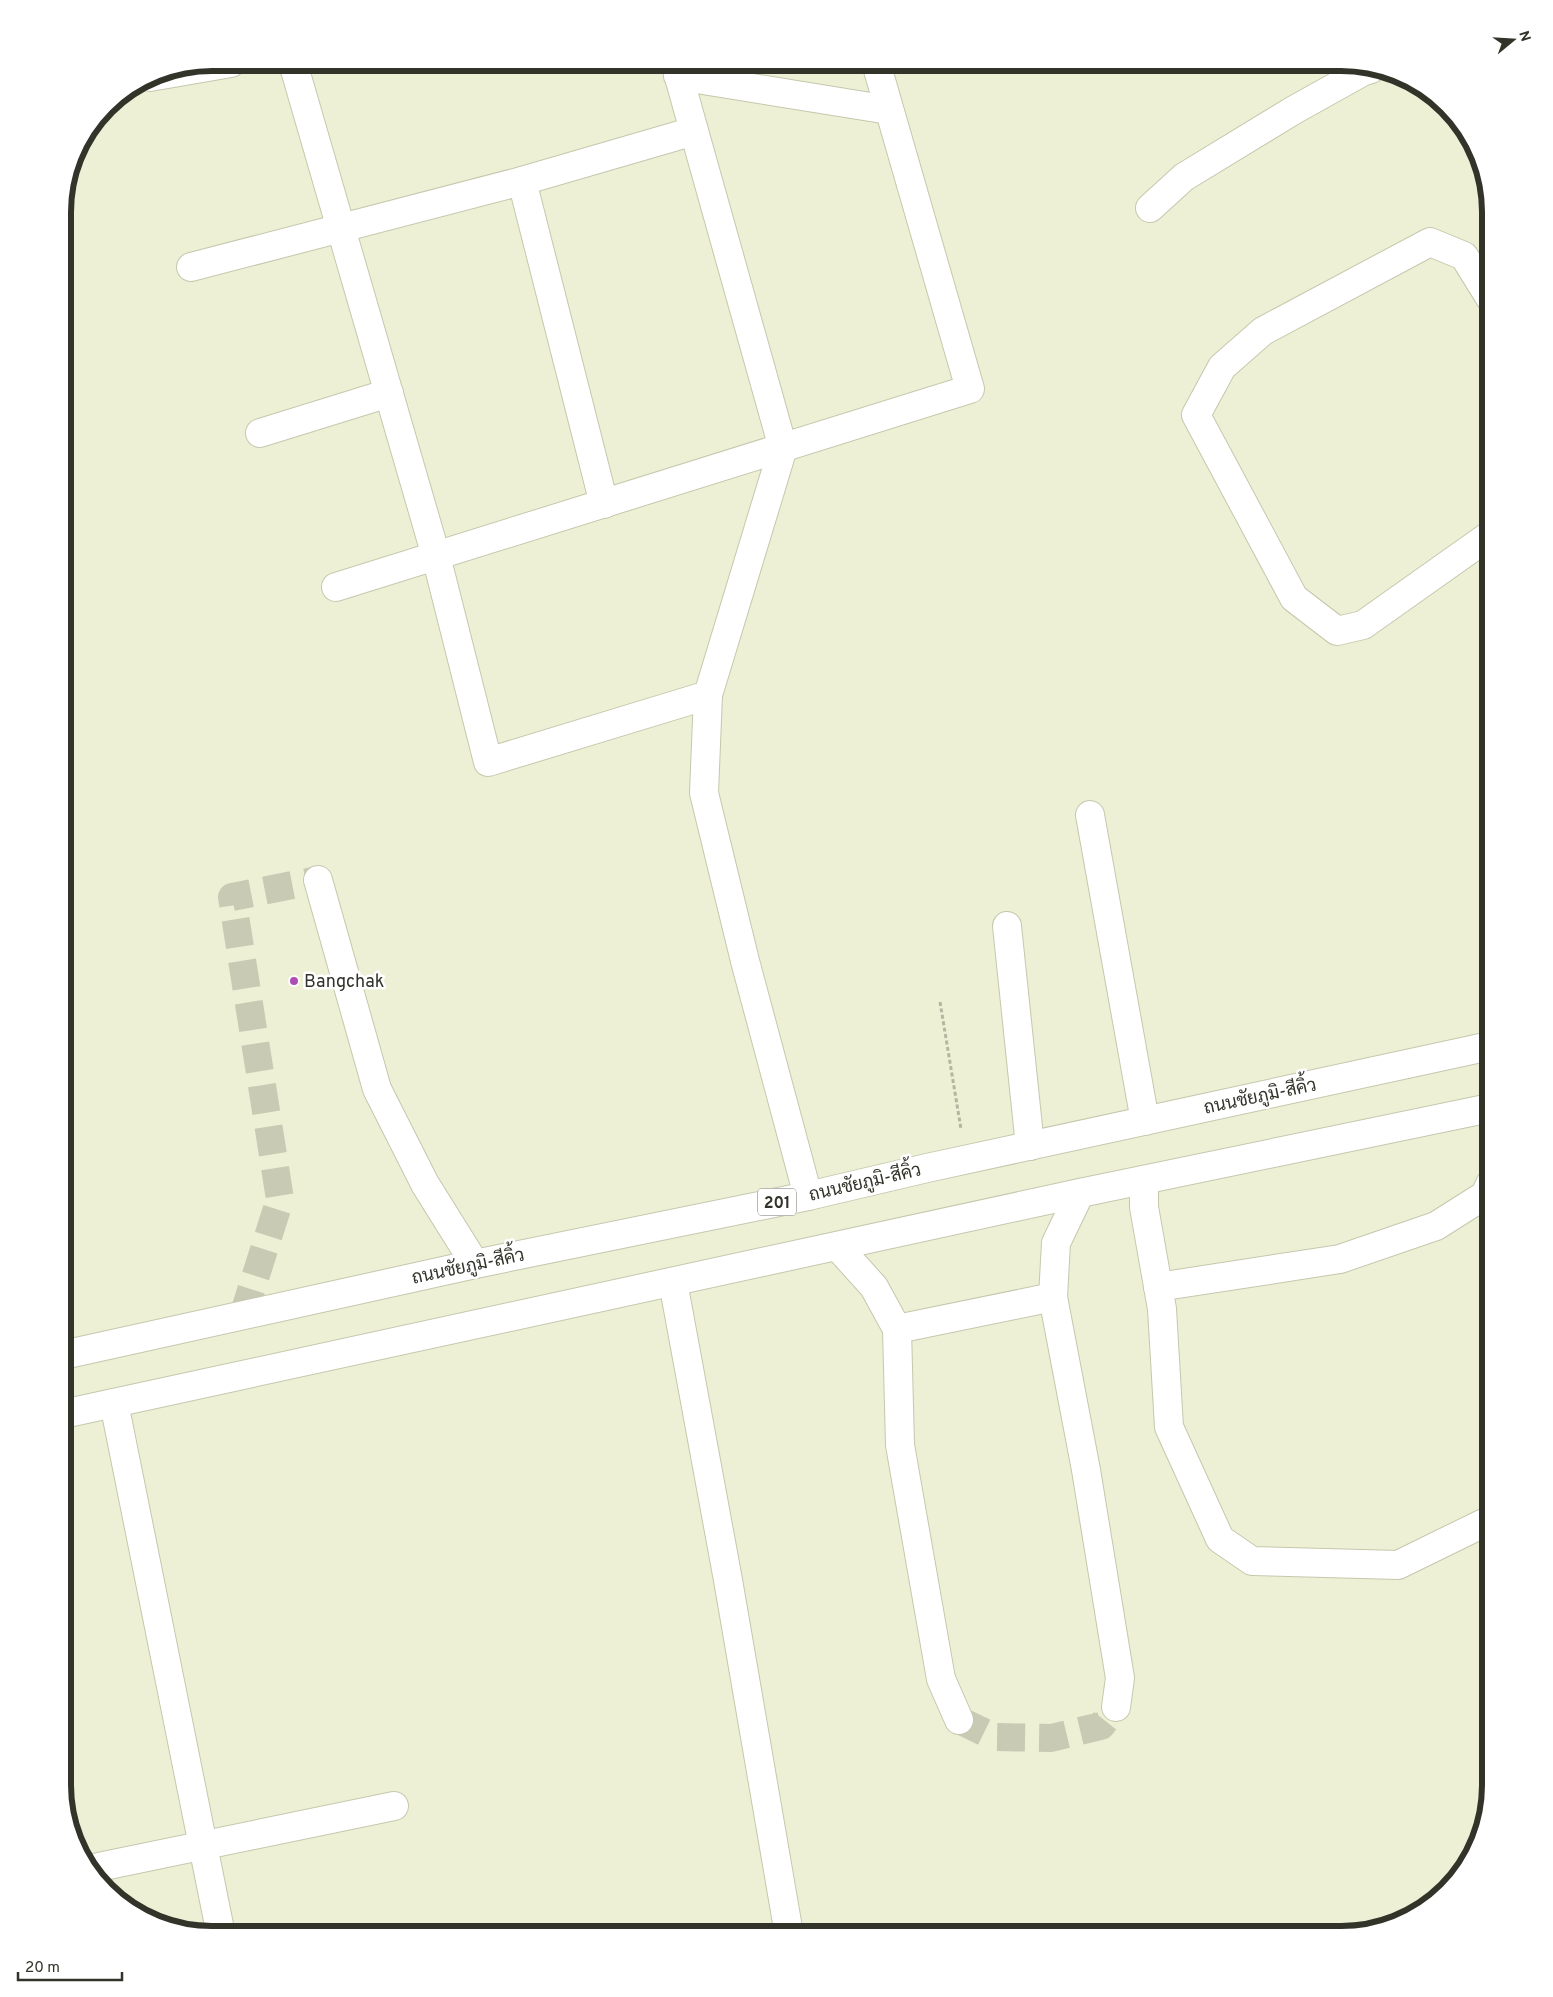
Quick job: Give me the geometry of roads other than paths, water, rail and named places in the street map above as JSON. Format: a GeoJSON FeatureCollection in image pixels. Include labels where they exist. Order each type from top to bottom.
{"type":"FeatureCollection","features":[{"type":"Feature","properties":{"kind":"main road"},"geometry":{"type":"LineString","coordinates":[[296,72],[436,556],[488,762],[708,695]]}},
{"type":"Feature","properties":{"kind":"main road"},"geometry":{"type":"LineString","coordinates":[[677,72],[783,448],[708,695],[704,793],[745,961],[808,1196]]}},
{"type":"Feature","properties":{"kind":"main road"},"geometry":{"type":"LineString","coordinates":[[692,72],[889,110]]}},
{"type":"Feature","properties":{"kind":"main road"},"geometry":{"type":"LineString","coordinates":[[336,587],[970,389],[878,72]]}},
{"type":"Feature","properties":{"kind":"main road"},"geometry":{"type":"LineString","coordinates":[[1150,208],[1184,177],[1294,110],[1360,73]]}},
{"type":"Feature","properties":{"kind":"main road"},"geometry":{"type":"LineString","coordinates":[[191,267],[522,181],[694,131]]}},
{"type":"Feature","properties":{"kind":"main road"},"geometry":{"type":"LineString","coordinates":[[522,181],[604,504]]}},
{"type":"Feature","properties":{"kind":"main road"},"geometry":{"type":"LineString","coordinates":[[1482,285],[1464,256],[1430,242],[1263,331],[1222,367],[1196,415],[1294,598],[1338,631],[1363,625],[1482,541]]}},
{"type":"Feature","properties":{"kind":"main road"},"geometry":{"type":"LineString","coordinates":[[260,433],[389,393]]}},
{"type":"Feature","properties":{"kind":"main road"},"geometry":{"type":"LineString","coordinates":[[1090,815],[1144,1121]]}},
{"type":"Feature","properties":{"kind":"main road"},"geometry":{"type":"LineString","coordinates":[[318,880],[377,1089],[424,1184],[475,1264]]}},
{"type":"Feature","properties":{"kind":"main road"},"geometry":{"type":"LineString","coordinates":[[1007,926],[1030,1146]]}},
{"type":"Feature","properties":{"kind":"main road","name":"ถนนชัยภูมิ-สีคิ้ว"},"geometry":{"type":"LineString","coordinates":[[71,1354],[475,1264],[808,1196],[967,1159],[1482,1048]]}},
{"type":"Feature","properties":{"kind":"main road"},"geometry":{"type":"LineString","coordinates":[[71,1412],[1080,1192],[1482,1110]]}},
{"type":"Feature","properties":{"kind":"main road"},"geometry":{"type":"LineString","coordinates":[[1144,1180],[1144,1207],[1162,1309],[1170,1427],[1220,1538],[1252,1560],[1398,1565],[1482,1524]]}},
{"type":"Feature","properties":{"kind":"main road"},"geometry":{"type":"LineString","coordinates":[[1080,1192],[1056,1243],[1053,1297],[1086,1470],[1120,1678],[1116,1707]]}},
{"type":"Feature","properties":{"kind":"main road"},"geometry":{"type":"LineString","coordinates":[[1158,1287],[1340,1259],[1436,1226],[1482,1196]]}},
{"type":"Feature","properties":{"kind":"main road"},"geometry":{"type":"LineString","coordinates":[[838,1246],[874,1287],[897,1329],[900,1445],[941,1679],[960,1720]]}},
{"type":"Feature","properties":{"kind":"main road"},"geometry":{"type":"LineString","coordinates":[[673,1282],[728,1580],[788,1926]]}},
{"type":"Feature","properties":{"kind":"main road"},"geometry":{"type":"LineString","coordinates":[[897,1329],[1053,1297]]}},
{"type":"Feature","properties":{"kind":"main road"},"geometry":{"type":"LineString","coordinates":[[114,1403],[219,1926]]}},
{"type":"Feature","properties":{"kind":"main road"},"geometry":{"type":"LineString","coordinates":[[97,1866],[394,1806]]}},
{"type":"Feature","properties":{"kind":"tunnel"},"geometry":{"type":"LineString","coordinates":[[243,1316],[280,1199],[232,897],[318,880]]}},
{"type":"Feature","properties":{"kind":"tunnel"},"geometry":{"type":"LineString","coordinates":[[959,1720],[994,1737],[1051,1738],[1101,1726],[1116,1707]]}},
{"type":"Feature","properties":{"kind":"place","name":"Bangchak"},"geometry":{"type":"Point","coordinates":[294,981]}}]}
